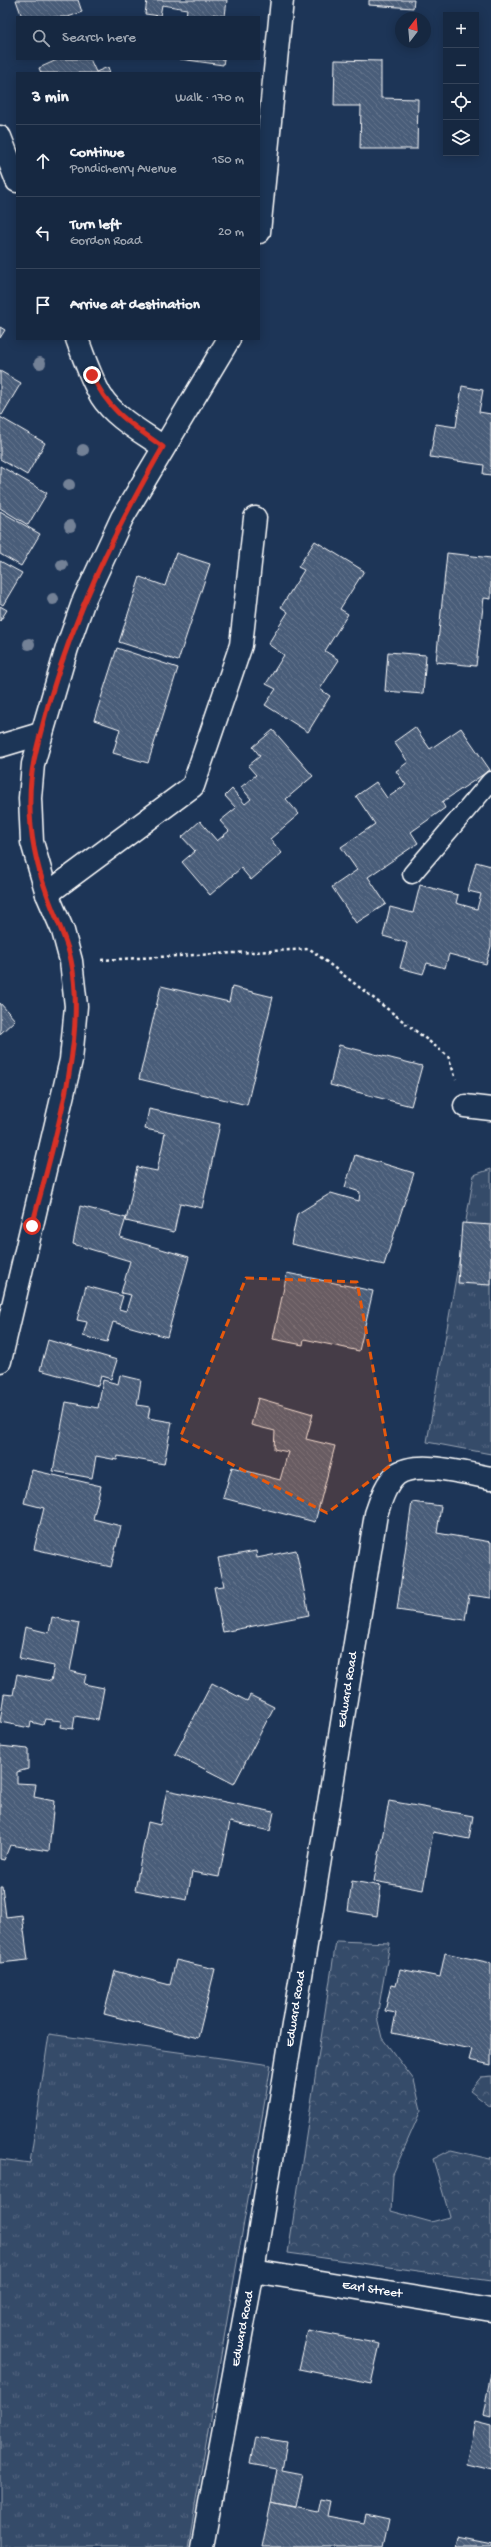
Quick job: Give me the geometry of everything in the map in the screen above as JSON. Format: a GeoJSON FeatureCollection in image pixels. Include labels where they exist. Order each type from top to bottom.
{"type":"FeatureCollection","features":[{"type":"Feature","properties":{"kind":"street"},"geometry":{"type":"LineString","coordinates":[[260,222],[282,0]]}},
{"type":"Feature","properties":{"kind":"street"},"geometry":{"type":"LineString","coordinates":[[0,137],[16,179]]}},
{"type":"Feature","properties":{"kind":"street"},"geometry":{"type":"LineString","coordinates":[[77,340],[101,396],[123,418],[163,447]]}},
{"type":"Feature","properties":{"kind":"street"},"geometry":{"type":"LineString","coordinates":[[0,1361],[71,1060],[76,1006],[71,961],[62,931],[47,894],[32,842],[30,798],[33,764],[40,734],[84,600],[122,518],[163,447],[228,340]]}},
{"type":"Feature","properties":{"kind":"street"},"geometry":{"type":"LineString","coordinates":[[47,894],[193,786],[241,645],[255,518]]}},
{"type":"Feature","properties":{"kind":"street"},"geometry":{"type":"LineString","coordinates":[[0,746],[40,734]]}},
{"type":"Feature","properties":{"kind":"street"},"geometry":{"type":"LineString","coordinates":[[466,1106],[491,1109]]}},
{"type":"Feature","properties":{"kind":"street","name":"Edward Road"},"geometry":{"type":"LineString","coordinates":[[202,2547],[253,2271],[376,1514],[384,1492],[396,1475],[419,1468],[491,1478]]}},
{"type":"Feature","properties":{"kind":"street","name":"Earl Street"},"geometry":{"type":"LineString","coordinates":[[253,2271],[491,2310]]}},
{"type":"Feature","properties":{"kind":"lane"},"geometry":{"type":"LineString","coordinates":[[412,874],[491,781]]}},
{"type":"Feature","properties":{"kind":"path"},"geometry":{"type":"LineString","coordinates":[[71,961],[310,949],[448,1056],[466,1106]]}},
{"type":"Feature","properties":{"kind":"highlighted area"},"geometry":{"type":"Polygon","coordinates":[[[246,1278],[357,1282],[391,1465],[327,1513],[180,1438],[246,1278]]]}},
{"type":"Feature","properties":{"kind":"green space"},"geometry":{"type":"Polygon","coordinates":[[[491,1169],[491,1454],[427,1442],[474,1175],[491,1169]]]}},
{"type":"Feature","properties":{"kind":"green space"},"geometry":{"type":"Polygon","coordinates":[[[336,1941],[390,1943],[377,2017],[382,2038],[414,2080],[421,2110],[393,2174],[391,2211],[431,2222],[450,2217],[433,2159],[451,2150],[490,2159],[491,2157],[491,2281],[288,2253],[336,1941]]]}},
{"type":"Feature","properties":{"kind":"green space"},"geometry":{"type":"Polygon","coordinates":[[[49,2034],[271,2065],[188,2547],[0,2547],[0,2159],[30,2163],[49,2034]]]}},
{"type":"Feature","properties":{"kind":"green space"},"geometry":{"type":"Polygon","coordinates":[[[491,2076],[491,2107],[470,2091],[481,2077],[491,2076]]]}},
{"type":"Feature","properties":{"kind":"building"},"geometry":{"type":"Polygon","coordinates":[[[16,0],[78,0],[82,12],[71,16],[22,16],[16,0]]]}},
{"type":"Feature","properties":{"kind":"building"},"geometry":{"type":"Polygon","coordinates":[[[147,0],[227,0],[225,16],[213,14],[213,16],[186,16],[187,9],[162,5],[160,16],[145,14],[147,0]]]}},
{"type":"Feature","properties":{"kind":"building"},"geometry":{"type":"Polygon","coordinates":[[[369,0],[414,0],[413,8],[369,5],[369,0]]]}},
{"type":"Feature","properties":{"kind":"building"},"geometry":{"type":"Polygon","coordinates":[[[57,60],[90,60],[96,72],[41,72],[39,68],[57,60]]]}},
{"type":"Feature","properties":{"kind":"building"},"geometry":{"type":"Polygon","coordinates":[[[187,60],[224,60],[223,65],[187,60]]]}},
{"type":"Feature","properties":{"kind":"building"},"geometry":{"type":"Polygon","coordinates":[[[335,60],[381,61],[381,98],[418,99],[417,149],[360,149],[361,106],[334,106],[335,60]]]}},
{"type":"Feature","properties":{"kind":"building"},"geometry":{"type":"Polygon","coordinates":[[[108,67],[110,72],[96,72],[108,67]]]}},
{"type":"Feature","properties":{"kind":"building"},"geometry":{"type":"Polygon","coordinates":[[[0,327],[5,330],[0,338],[0,327]]]}},
{"type":"Feature","properties":{"kind":"building"},"geometry":{"type":"Polygon","coordinates":[[[0,371],[21,383],[2,415],[0,414],[0,371]]]}},
{"type":"Feature","properties":{"kind":"building"},"geometry":{"type":"Polygon","coordinates":[[[462,386],[483,390],[479,412],[491,414],[491,475],[483,474],[484,465],[430,457],[436,424],[456,427],[462,386]]]}},
{"type":"Feature","properties":{"kind":"building"},"geometry":{"type":"Polygon","coordinates":[[[0,417],[45,443],[27,475],[0,459],[0,417]]]}},
{"type":"Feature","properties":{"kind":"building"},"geometry":{"type":"Polygon","coordinates":[[[0,466],[47,493],[28,525],[0,508],[0,466]]]}},
{"type":"Feature","properties":{"kind":"building"},"geometry":{"type":"Polygon","coordinates":[[[0,511],[40,534],[21,566],[0,554],[0,511]]]}},
{"type":"Feature","properties":{"kind":"building"},"geometry":{"type":"Polygon","coordinates":[[[315,541],[364,571],[340,609],[348,614],[325,651],[339,660],[320,689],[330,696],[308,732],[265,705],[276,689],[266,684],[284,655],[268,644],[288,612],[281,607],[304,570],[298,567],[315,541]]]}},
{"type":"Feature","properties":{"kind":"building"},"geometry":{"type":"Polygon","coordinates":[[[176,553],[210,564],[178,661],[119,642],[140,577],[165,586],[176,553]]]}},
{"type":"Feature","properties":{"kind":"building"},"geometry":{"type":"Polygon","coordinates":[[[447,553],[491,558],[491,599],[484,598],[476,666],[436,662],[447,553]]]}},
{"type":"Feature","properties":{"kind":"building"},"geometry":{"type":"Polygon","coordinates":[[[0,561],[22,573],[3,605],[0,603],[0,561]]]}},
{"type":"Feature","properties":{"kind":"building"},"geometry":{"type":"Polygon","coordinates":[[[0,606],[7,610],[0,621],[0,606]]]}},
{"type":"Feature","properties":{"kind":"building"},"geometry":{"type":"Polygon","coordinates":[[[117,648],[178,668],[148,763],[113,753],[120,729],[94,720],[117,648]]]}},
{"type":"Feature","properties":{"kind":"building"},"geometry":{"type":"Polygon","coordinates":[[[388,652],[426,655],[423,694],[385,691],[388,652]]]}},
{"type":"Feature","properties":{"kind":"building"},"geometry":{"type":"Polygon","coordinates":[[[415,727],[430,749],[461,728],[490,770],[442,802],[445,808],[411,832],[418,843],[368,877],[386,904],[356,923],[332,887],[357,870],[341,847],[375,824],[356,796],[376,782],[387,798],[406,785],[396,771],[408,762],[394,742],[415,727]]]}},
{"type":"Feature","properties":{"kind":"building"},"geometry":{"type":"Polygon","coordinates":[[[273,730],[313,776],[286,799],[299,814],[270,839],[282,853],[251,880],[241,868],[210,895],[182,862],[195,851],[182,837],[200,821],[217,841],[229,831],[220,821],[236,808],[225,796],[232,789],[245,804],[251,799],[241,787],[256,775],[248,766],[260,756],[253,747],[273,730]]]}},
{"type":"Feature","properties":{"kind":"building"},"geometry":{"type":"Polygon","coordinates":[[[476,862],[491,866],[491,946],[486,964],[449,954],[445,968],[427,963],[423,974],[400,968],[407,943],[383,936],[390,907],[413,913],[420,885],[458,895],[456,903],[477,909],[481,894],[468,891],[476,862]]]}},
{"type":"Feature","properties":{"kind":"building"},"geometry":{"type":"Polygon","coordinates":[[[161,986],[229,1002],[232,987],[273,997],[247,1105],[139,1079],[161,986]]]}},
{"type":"Feature","properties":{"kind":"building"},"geometry":{"type":"Polygon","coordinates":[[[0,1003],[15,1020],[0,1034],[0,1003]]]}},
{"type":"Feature","properties":{"kind":"building"},"geometry":{"type":"Polygon","coordinates":[[[339,1045],[422,1066],[411,1106],[330,1085],[339,1045]]]}},
{"type":"Feature","properties":{"kind":"building"},"geometry":{"type":"Polygon","coordinates":[[[149,1109],[220,1124],[202,1208],[180,1203],[174,1232],[126,1221],[137,1167],[157,1171],[165,1133],[145,1129],[149,1109]]]}},
{"type":"Feature","properties":{"kind":"building"},"geometry":{"type":"Polygon","coordinates":[[[355,1155],[414,1173],[384,1265],[291,1244],[297,1214],[331,1193],[359,1201],[360,1192],[345,1187],[355,1155]]]}},
{"type":"Feature","properties":{"kind":"building"},"geometry":{"type":"Polygon","coordinates":[[[80,1206],[126,1218],[120,1237],[189,1257],[167,1337],[113,1322],[107,1342],[83,1336],[87,1322],[77,1320],[86,1286],[123,1296],[119,1309],[126,1311],[131,1295],[121,1293],[130,1261],[73,1244],[80,1206]]]}},
{"type":"Feature","properties":{"kind":"building"},"geometry":{"type":"Polygon","coordinates":[[[462,1223],[491,1225],[491,1285],[458,1283],[462,1223]]]}},
{"type":"Feature","properties":{"kind":"building"},"geometry":{"type":"Polygon","coordinates":[[[287,1273],[373,1291],[359,1351],[304,1339],[303,1345],[273,1339],[287,1273]]]}},
{"type":"Feature","properties":{"kind":"building"},"geometry":{"type":"Polygon","coordinates":[[[48,1340],[117,1360],[111,1379],[101,1376],[98,1386],[40,1370],[48,1340]]]}},
{"type":"Feature","properties":{"kind":"building"},"geometry":{"type":"Polygon","coordinates":[[[120,1375],[141,1380],[137,1405],[150,1407],[148,1418],[172,1422],[164,1464],[118,1456],[117,1460],[96,1456],[92,1478],[53,1471],[66,1402],[98,1408],[103,1380],[118,1384],[120,1375]]]}},
{"type":"Feature","properties":{"kind":"building"},"geometry":{"type":"Polygon","coordinates":[[[258,1398],[313,1414],[306,1439],[335,1446],[315,1522],[223,1498],[232,1467],[280,1480],[288,1452],[274,1449],[275,1431],[251,1425],[258,1398]]]}},
{"type":"Feature","properties":{"kind":"building"},"geometry":{"type":"Polygon","coordinates":[[[32,1470],[101,1486],[93,1519],[121,1526],[111,1567],[34,1549],[44,1508],[24,1503],[32,1470]]]}},
{"type":"Feature","properties":{"kind":"building"},"geometry":{"type":"Polygon","coordinates":[[[412,1502],[441,1506],[437,1533],[491,1542],[491,1598],[469,1595],[465,1620],[397,1610],[412,1502]]]}},
{"type":"Feature","properties":{"kind":"building"},"geometry":{"type":"Polygon","coordinates":[[[296,1550],[309,1615],[223,1632],[214,1587],[224,1586],[218,1558],[256,1551],[257,1558],[296,1550]]]}},
{"type":"Feature","properties":{"kind":"building"},"geometry":{"type":"Polygon","coordinates":[[[52,1617],[79,1623],[70,1671],[86,1675],[84,1684],[104,1688],[98,1720],[75,1716],[73,1729],[60,1727],[61,1721],[45,1719],[43,1725],[31,1722],[30,1728],[0,1722],[4,1694],[13,1695],[17,1674],[51,1681],[54,1666],[19,1659],[25,1627],[49,1633],[52,1617]]]}},
{"type":"Feature","properties":{"kind":"building"},"geometry":{"type":"Polygon","coordinates":[[[212,1683],[247,1701],[250,1695],[274,1707],[234,1784],[175,1754],[212,1683]]]}},
{"type":"Feature","properties":{"kind":"building"},"geometry":{"type":"Polygon","coordinates":[[[0,1746],[28,1749],[28,1769],[17,1772],[17,1783],[36,1784],[34,1797],[54,1801],[49,1851],[10,1845],[4,1860],[0,1859],[0,1746]]]}},
{"type":"Feature","properties":{"kind":"building"},"geometry":{"type":"Polygon","coordinates":[[[167,1790],[274,1812],[270,1831],[230,1822],[219,1877],[192,1872],[187,1900],[135,1890],[148,1822],[160,1825],[167,1790]]]}},
{"type":"Feature","properties":{"kind":"building"},"geometry":{"type":"Polygon","coordinates":[[[389,1801],[473,1816],[469,1839],[433,1832],[423,1890],[374,1881],[389,1801]]]}},
{"type":"Feature","properties":{"kind":"building"},"geometry":{"type":"Polygon","coordinates":[[[352,1881],[381,1886],[377,1916],[348,1911],[352,1881]]]}},
{"type":"Feature","properties":{"kind":"building"},"geometry":{"type":"Polygon","coordinates":[[[0,1886],[2,1886],[6,1917],[22,1915],[28,1960],[0,1963],[0,1886]]]}},
{"type":"Feature","properties":{"kind":"building"},"geometry":{"type":"Polygon","coordinates":[[[445,1953],[491,1963],[491,2065],[469,2060],[472,2049],[392,2033],[396,2013],[385,2011],[391,1985],[396,1986],[400,1969],[440,1977],[445,1953]]]}},
{"type":"Feature","properties":{"kind":"building"},"geometry":{"type":"Polygon","coordinates":[[[176,1960],[215,1969],[198,2038],[104,2014],[115,1971],[170,1985],[176,1960]]]}},
{"type":"Feature","properties":{"kind":"building"},"geometry":{"type":"Polygon","coordinates":[[[308,2330],[380,2344],[371,2384],[299,2369],[308,2330]]]}},
{"type":"Feature","properties":{"kind":"building"},"geometry":{"type":"Polygon","coordinates":[[[491,2373],[491,2417],[483,2415],[491,2373]]]}},
{"type":"Feature","properties":{"kind":"building"},"geometry":{"type":"Polygon","coordinates":[[[475,2422],[491,2426],[491,2470],[466,2464],[475,2422]]]}},
{"type":"Feature","properties":{"kind":"building"},"geometry":{"type":"Polygon","coordinates":[[[255,2437],[287,2442],[282,2470],[303,2474],[296,2508],[271,2503],[277,2469],[250,2464],[255,2437]]]}},
{"type":"Feature","properties":{"kind":"building"},"geometry":{"type":"Polygon","coordinates":[[[320,2499],[330,2501],[327,2516],[364,2523],[366,2514],[389,2519],[383,2547],[262,2547],[271,2503],[317,2513],[320,2499]]]}},
{"type":"Feature","properties":{"kind":"building"},"geometry":{"type":"Polygon","coordinates":[[[456,2538],[491,2545],[491,2547],[454,2547],[456,2538]]]}},
{"type":"Feature","properties":{"kind":"route"},"geometry":{"type":"LineString","coordinates":[[32,1226],[49,1161],[71,1060],[76,1006],[71,961],[62,931],[47,894],[32,842],[30,798],[33,764],[51,695],[84,600],[122,518],[163,447],[123,418],[108,404],[101,396],[92,375]]}}]}
